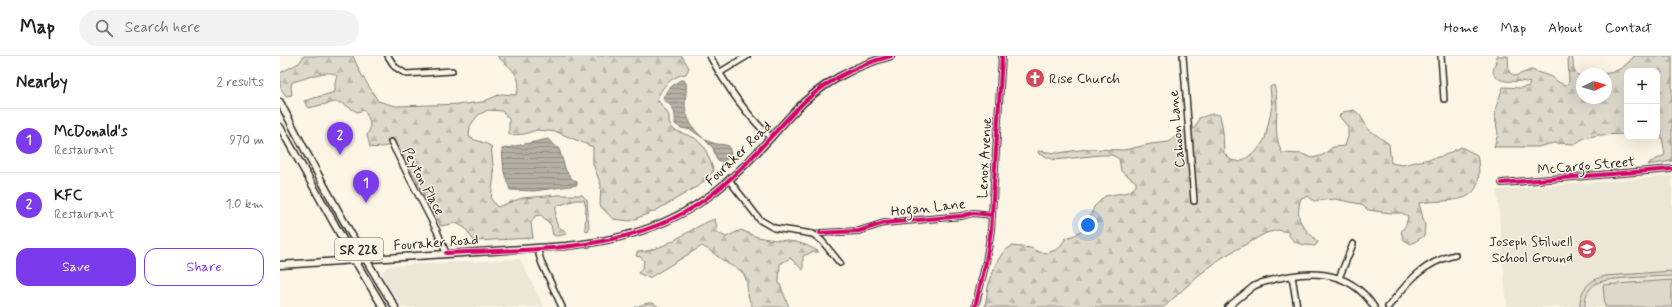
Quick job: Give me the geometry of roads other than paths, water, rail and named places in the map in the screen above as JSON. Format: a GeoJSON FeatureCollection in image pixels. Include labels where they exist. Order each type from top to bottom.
{"type":"FeatureCollection","features":[{"type":"Feature","properties":{"kind":"main road","name":"Fouraker Road"},"geometry":{"type":"LineString","coordinates":[[280,265],[364,258],[581,245],[644,230],[664,223],[694,206],[729,180],[795,110],[820,90],[849,72],[891,56]]}},
{"type":"Feature","properties":{"kind":"main road","name":"SR 228"},"geometry":{"type":"LineString","coordinates":[[280,102],[326,191],[364,258],[396,307]]}},
{"type":"Feature","properties":{"kind":"main road","name":"SR 228"},"geometry":{"type":"LineString","coordinates":[[280,127],[354,259],[383,307]]}},
{"type":"Feature","properties":{"kind":"street"},"geometry":{"type":"LineString","coordinates":[[388,56],[395,67],[406,74],[452,71]]}},
{"type":"Feature","properties":{"kind":"street"},"geometry":{"type":"LineString","coordinates":[[710,56],[736,100],[752,120],[770,138]]}},
{"type":"Feature","properties":{"kind":"street"},"geometry":{"type":"LineString","coordinates":[[719,73],[748,56]]}},
{"type":"Feature","properties":{"kind":"street","name":"Lenox Avenue"},"geometry":{"type":"LineString","coordinates":[[975,307],[986,262],[992,215],[1002,56]]}},
{"type":"Feature","properties":{"kind":"street","name":"Cahoon Lane"},"geometry":{"type":"LineString","coordinates":[[1183,56],[1194,201]]}},
{"type":"Feature","properties":{"kind":"street"},"geometry":{"type":"LineString","coordinates":[[1441,56],[1444,98]]}},
{"type":"Feature","properties":{"kind":"street","name":"Peyton Place"},"geometry":{"type":"LineString","coordinates":[[391,142],[444,244],[446,253]]}},
{"type":"Feature","properties":{"kind":"street","name":"McCargo Street"},"geometry":{"type":"LineString","coordinates":[[1502,183],[1672,169]]}},
{"type":"Feature","properties":{"kind":"street"},"geometry":{"type":"LineString","coordinates":[[729,180],[760,220],[774,228],[813,234],[822,241],[840,263]]}},
{"type":"Feature","properties":{"kind":"street","name":"Hogan Lane"},"geometry":{"type":"LineString","coordinates":[[820,233],[859,231],[884,223],[962,216],[973,213],[992,215]]}},
{"type":"Feature","properties":{"kind":"street"},"geometry":{"type":"LineString","coordinates":[[1339,278],[1353,244]]}},
{"type":"Feature","properties":{"kind":"street"},"geometry":{"type":"LineString","coordinates":[[537,248],[542,264],[562,307]]}},
{"type":"Feature","properties":{"kind":"street"},"geometry":{"type":"LineString","coordinates":[[1388,307],[1404,286],[1418,272],[1444,258],[1455,255]]}},
{"type":"Feature","properties":{"kind":"street"},"geometry":{"type":"LineString","coordinates":[[1228,307],[1254,286],[1261,283],[1314,273],[1326,274],[1339,278],[1352,285],[1363,294],[1374,307]]}},
{"type":"Feature","properties":{"kind":"street"},"geometry":{"type":"LineString","coordinates":[[1292,276],[1297,307]]}},
{"type":"Feature","properties":{"kind":"place","name":"Rise Church"},"geometry":{"type":"Point","coordinates":[1035,78]}},
{"type":"Feature","properties":{"kind":"place","name":"KFC"},"geometry":{"type":"Point","coordinates":[340,155]}},
{"type":"Feature","properties":{"kind":"place","name":"McDonald's"},"geometry":{"type":"Point","coordinates":[366,203]}},
{"type":"Feature","properties":{"kind":"place","name":"Joseph Stilwell School Ground"},"geometry":{"type":"Point","coordinates":[1587,249]}}]}
